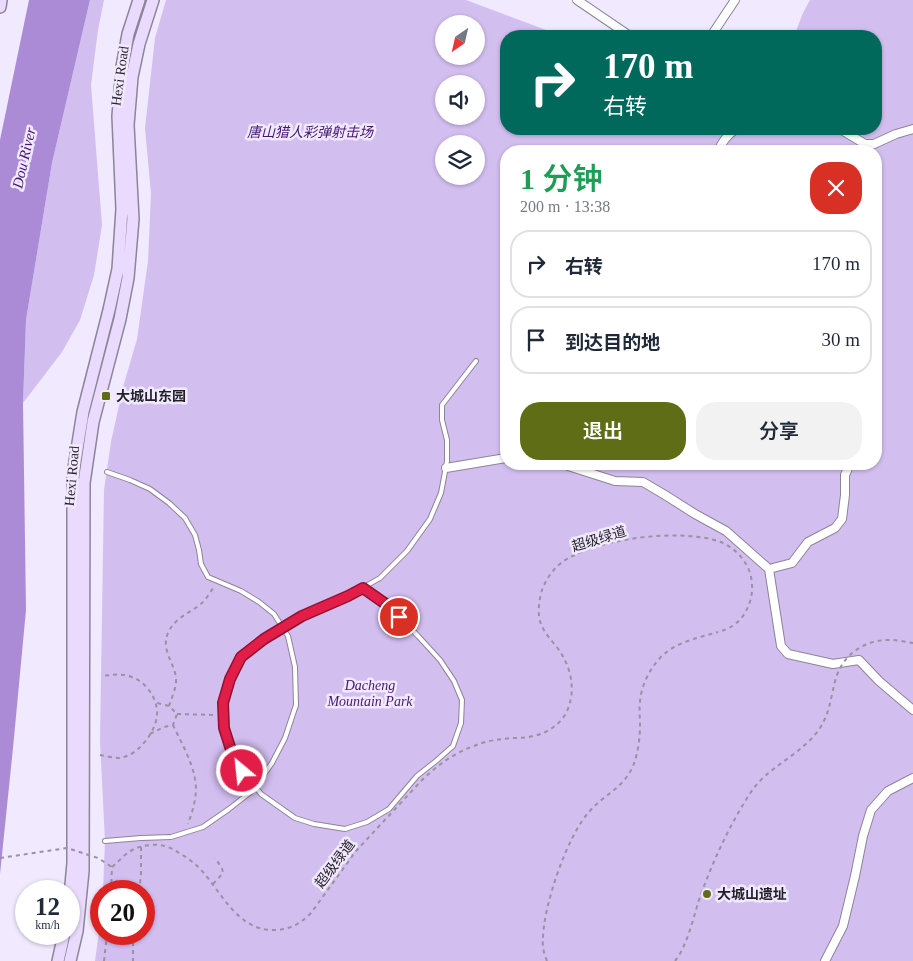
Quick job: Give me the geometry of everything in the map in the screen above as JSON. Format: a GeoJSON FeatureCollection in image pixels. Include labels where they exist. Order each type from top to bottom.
{"type":"FeatureCollection","features":[{"type":"Feature","properties":{"kind":"street"},"geometry":{"type":"LineString","coordinates":[[0,7],[1,0]]}},
{"type":"Feature","properties":{"kind":"street","name":"Hexi Road"},"geometry":{"type":"LineString","coordinates":[[71,880],[73,474],[83,412],[118,269],[122,210],[118,116],[122,67],[128,34],[139,0]]}},
{"type":"Feature","properties":{"kind":"street","name":"Hexi Road"},"geometry":{"type":"LineString","coordinates":[[70,961],[77,931],[83,871],[84,483],[93,422],[120,319],[128,278],[133,219],[128,125],[132,77],[139,44],[153,0]]}},
{"type":"Feature","properties":{"kind":"street"},"geometry":{"type":"LineString","coordinates":[[577,0],[621,30]]}},
{"type":"Feature","properties":{"kind":"street"},"geometry":{"type":"LineString","coordinates":[[715,30],[734,0]]}},
{"type":"Feature","properties":{"kind":"street"},"geometry":{"type":"LineString","coordinates":[[850,135],[865,144],[874,144],[913,129]]}},
{"type":"Feature","properties":{"kind":"street"},"geometry":{"type":"LineString","coordinates":[[721,145],[728,135]]}},
{"type":"Feature","properties":{"kind":"street"},"geometry":{"type":"LineString","coordinates":[[446,468],[500,459]]}},
{"type":"Feature","properties":{"kind":"street"},"geometry":{"type":"LineString","coordinates":[[581,470],[615,481],[643,482],[726,531],[769,569],[781,646],[788,654],[833,664],[859,660],[879,681],[913,710]]}},
{"type":"Feature","properties":{"kind":"street"},"geometry":{"type":"LineString","coordinates":[[769,569],[792,563],[808,542],[835,528],[842,519],[845,496],[844,475],[847,470]]}},
{"type":"Feature","properties":{"kind":"street"},"geometry":{"type":"LineString","coordinates":[[825,961],[843,926],[863,836],[872,810],[888,791],[913,778]]}},
{"type":"Feature","properties":{"kind":"street"},"geometry":{"type":"LineString","coordinates":[[58,961],[62,945]]}},
{"type":"Feature","properties":{"kind":"lane"},"geometry":{"type":"LineString","coordinates":[[363,588],[390,607],[440,660],[454,682],[462,700],[460,723],[453,746],[417,776],[389,809],[367,822],[345,829],[314,824],[295,818],[261,794],[242,771],[231,750],[224,728],[223,703],[230,679],[241,657],[264,639],[302,616],[348,596],[380,578],[407,552],[430,519],[441,493],[447,461],[447,440],[442,420],[442,404],[476,361]]}},
{"type":"Feature","properties":{"kind":"lane"},"geometry":{"type":"LineString","coordinates":[[105,841],[171,837],[203,827],[229,809],[252,791],[272,763],[285,738],[296,705],[295,667],[288,636],[274,614],[241,591],[208,577],[201,564],[195,535],[185,518],[169,503],[150,490],[130,480],[107,472]]}},
{"type":"Feature","properties":{"kind":"path","name":"超级绿道"},"geometry":{"type":"LineString","coordinates":[[112,867],[129,852],[140,846],[155,844],[166,846],[176,850],[192,861],[236,913],[250,924],[271,930],[285,929],[302,922],[311,913],[356,851],[423,778],[434,769],[454,755],[489,741],[544,733],[554,727],[564,715],[568,708],[572,681],[564,658],[540,623],[538,610],[545,583],[560,563],[572,556],[622,540],[648,537],[697,537],[724,544],[738,554],[745,562],[752,582],[751,602],[740,620],[730,628],[683,642],[666,652],[646,679],[641,693],[638,744],[634,763],[629,774],[621,784],[608,796],[598,801],[587,813],[569,844],[555,881],[542,940],[547,961]]}},
{"type":"Feature","properties":{"kind":"path"},"geometry":{"type":"LineString","coordinates":[[169,706],[176,677],[166,648],[169,630],[179,618],[205,600],[218,581]]}},
{"type":"Feature","properties":{"kind":"path"},"geometry":{"type":"LineString","coordinates":[[675,961],[685,942],[720,846],[729,830],[752,791],[764,777],[806,744],[820,729],[829,709],[836,676],[843,663],[857,649],[870,643],[891,640],[913,643]]}},
{"type":"Feature","properties":{"kind":"path"},"geometry":{"type":"LineString","coordinates":[[100,755],[120,758],[132,754],[142,745],[157,720],[156,702],[146,686],[133,677],[121,674],[101,676]]}},
{"type":"Feature","properties":{"kind":"path"},"geometry":{"type":"LineString","coordinates":[[156,702],[169,706],[177,714],[224,715]]}},
{"type":"Feature","properties":{"kind":"path"},"geometry":{"type":"LineString","coordinates":[[172,725],[177,714]]}},
{"type":"Feature","properties":{"kind":"path"},"geometry":{"type":"LineString","coordinates":[[172,725],[186,752],[195,779],[193,810],[184,833]]}},
{"type":"Feature","properties":{"kind":"path"},"geometry":{"type":"LineString","coordinates":[[150,734],[172,725]]}},
{"type":"Feature","properties":{"kind":"path"},"geometry":{"type":"LineString","coordinates":[[140,880],[141,838]]}},
{"type":"Feature","properties":{"kind":"path"},"geometry":{"type":"LineString","coordinates":[[0,858],[67,848],[98,858],[112,867],[112,880]]}},
{"type":"Feature","properties":{"kind":"path"},"geometry":{"type":"LineString","coordinates":[[213,884],[223,873],[215,858]]}},
{"type":"Feature","properties":{"kind":"path"},"geometry":{"type":"LineString","coordinates":[[104,961],[106,945]]}},
{"type":"Feature","properties":{"kind":"path"},"geometry":{"type":"LineString","coordinates":[[133,945],[133,961]]}},
{"type":"Feature","properties":{"kind":"green space"},"geometry":{"type":"Polygon","coordinates":[[[90,0],[104,0],[91,85],[102,225],[94,275],[80,320],[62,352],[23,403],[26,320],[52,163],[90,0]]]}},
{"type":"Feature","properties":{"kind":"green space","name":"Dacheng Mountain Park"},"geometry":{"type":"Polygon","coordinates":[[[166,0],[466,0],[546,30],[500,30],[500,135],[882,135],[882,30],[796,30],[810,0],[913,0],[913,961],[95,961],[97,945],[155,945],[155,880],[103,880],[105,841],[100,741],[104,490],[111,442],[123,387],[137,339],[148,261],[151,194],[145,128],[155,38],[166,0]]]}},
{"type":"Feature","properties":{"kind":"water","name":"Dou River"},"geometry":{"type":"Polygon","coordinates":[[[29,0],[90,0],[52,163],[26,320],[23,403],[26,610],[0,874],[0,140],[29,0]]]}},
{"type":"Feature","properties":{"kind":"place","name":"大城山东园"},"geometry":{"type":"Point","coordinates":[106,396]}},
{"type":"Feature","properties":{"kind":"place","name":"大城山遗址"},"geometry":{"type":"Point","coordinates":[707,894]}},
{"type":"Feature","properties":{"kind":"route"},"geometry":{"type":"LineString","coordinates":[[242,771],[231,750],[224,728],[223,703],[230,679],[241,657],[264,639],[302,616],[363,588],[390,607],[399,617]]}},
{"type":"Feature","properties":{"kind":"park label","name":"唐山猎人彩弹射击场"},"geometry":{"type":"Point","coordinates":[310,132]}}]}
